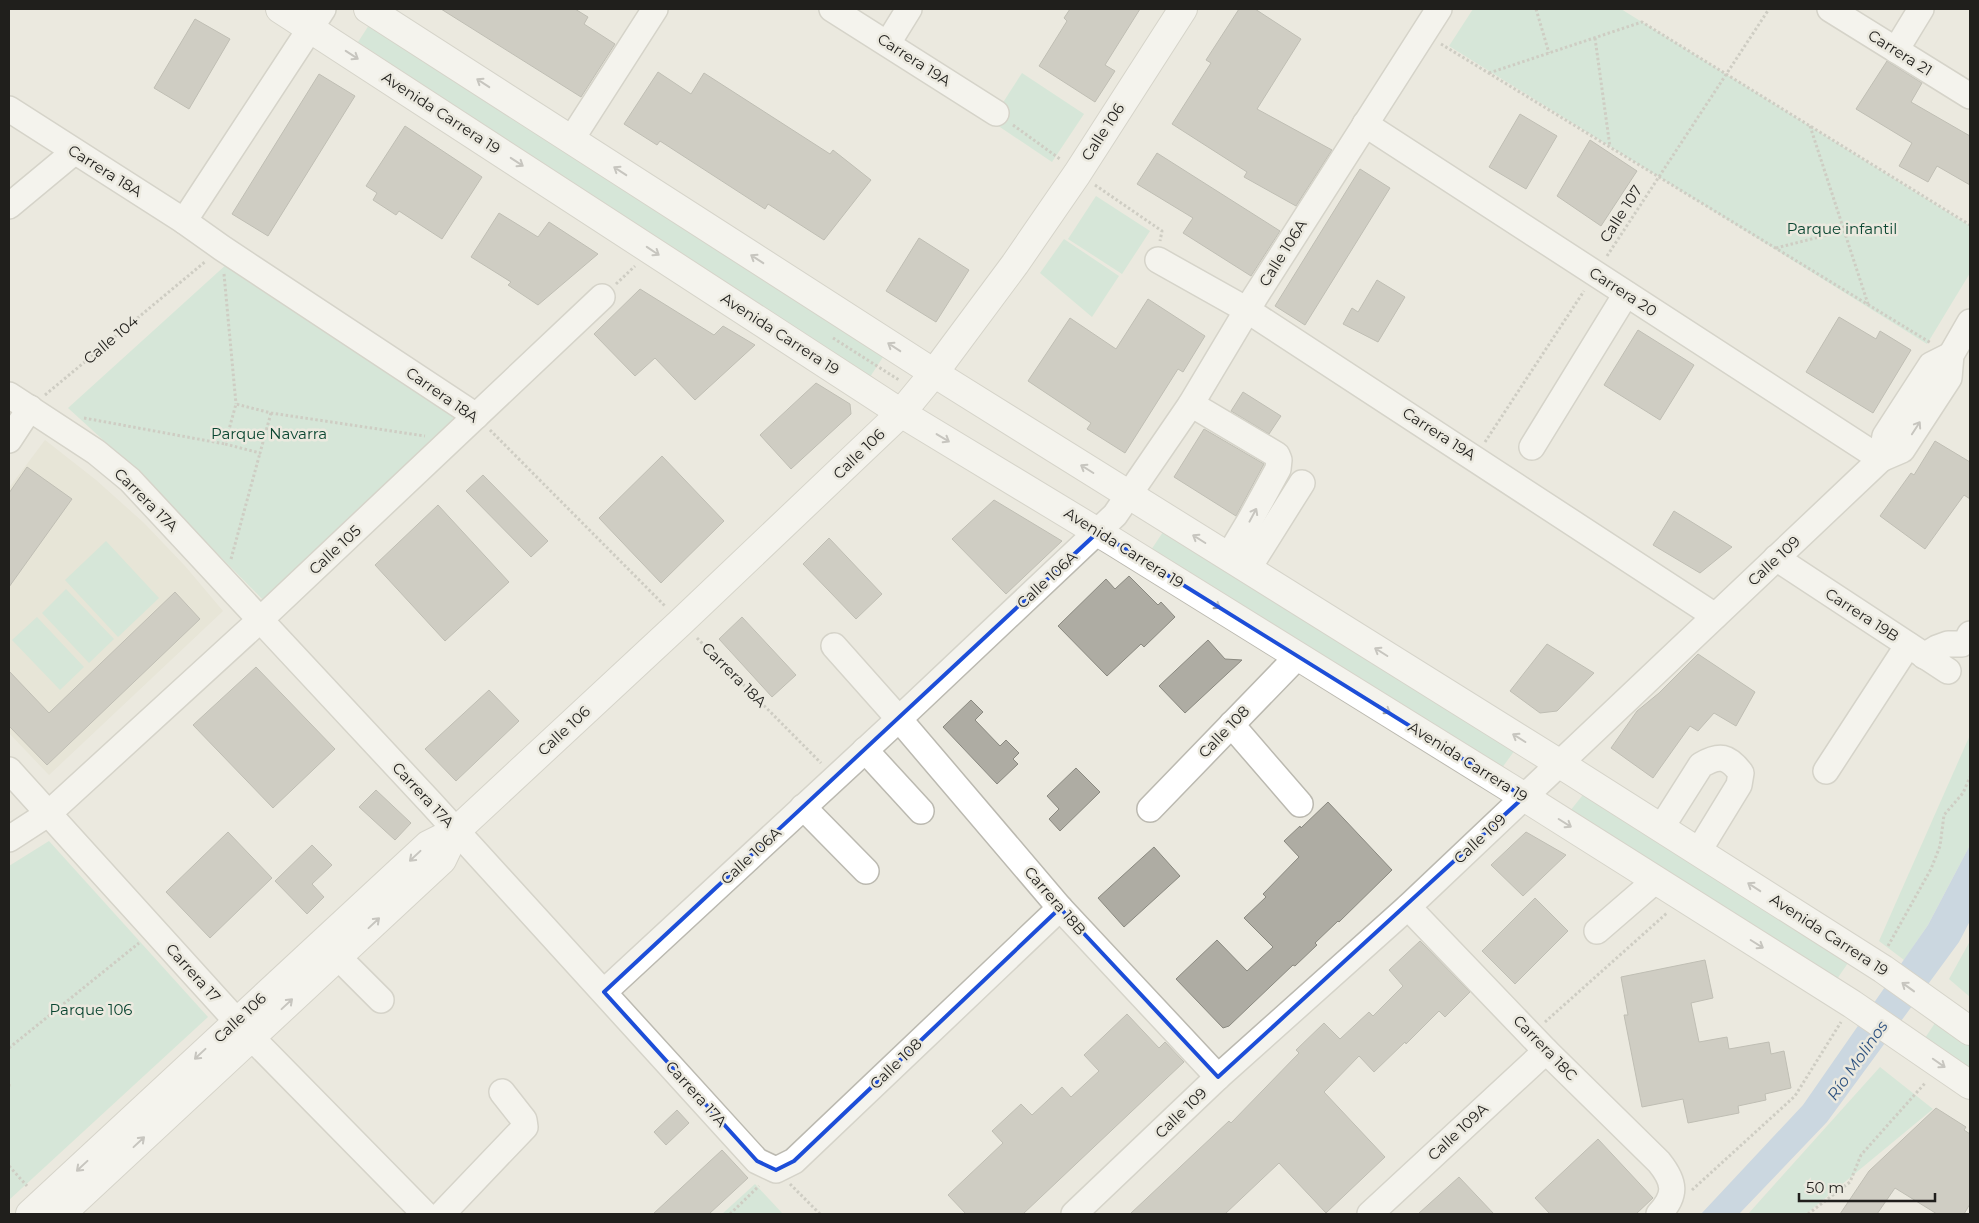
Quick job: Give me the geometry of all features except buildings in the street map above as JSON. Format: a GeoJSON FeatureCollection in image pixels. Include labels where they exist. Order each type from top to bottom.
{"type":"FeatureCollection","features":[{"type":"Feature","properties":{"kind":"main road","name":"Avenida Carrera 19"},"geometry":{"type":"LineString","coordinates":[[280,9],[317,18],[652,250],[901,413],[1098,532],[1524,797],[1858,1008],[1970,1085]]}},
{"type":"Feature","properties":{"kind":"main road","name":"Avenida Carrera 19"},"geometry":{"type":"LineString","coordinates":[[368,9],[934,374],[1560,764],[1880,967],[1970,1031]]}},
{"type":"Feature","properties":{"kind":"main road","name":"Calle 106"},"geometry":{"type":"LineString","coordinates":[[65,1213],[428,845],[456,832],[682,622],[901,413],[934,374],[1015,264],[1183,9]]}},
{"type":"Feature","properties":{"kind":"main road","name":"Calle 106"},"geometry":{"type":"LineString","coordinates":[[31,1203],[338,956],[442,860],[456,832]]}},
{"type":"Feature","properties":{"kind":"street"},"geometry":{"type":"LineString","coordinates":[[571,140],[656,9]]}},
{"type":"Feature","properties":{"kind":"street","name":"Carrera 19A"},"geometry":{"type":"LineString","coordinates":[[832,9],[996,113]]}},
{"type":"Feature","properties":{"kind":"street"},"geometry":{"type":"LineString","coordinates":[[888,43],[909,9]]}},
{"type":"Feature","properties":{"kind":"street","name":"Calle 106A"},"geometry":{"type":"LineString","coordinates":[[604,992],[1116,515],[1191,404],[1247,310],[1439,9]]}},
{"type":"Feature","properties":{"kind":"street","name":"Carrera 21"},"geometry":{"type":"LineString","coordinates":[[1830,9],[1970,96]]}},
{"type":"Feature","properties":{"kind":"street"},"geometry":{"type":"LineString","coordinates":[[1896,50],[1921,9]]}},
{"type":"Feature","properties":{"kind":"street"},"geometry":{"type":"LineString","coordinates":[[184,221],[317,18]]}},
{"type":"Feature","properties":{"kind":"street","name":"Carrera 18A"},"geometry":{"type":"LineString","coordinates":[[9,110],[184,221],[476,416]]}},
{"type":"Feature","properties":{"kind":"street","name":"Carrera 20"},"geometry":{"type":"LineString","coordinates":[[1365,124],[1881,460]]}},
{"type":"Feature","properties":{"kind":"street"},"geometry":{"type":"LineString","coordinates":[[9,206],[74,152]]}},
{"type":"Feature","properties":{"kind":"street","name":"Carrera 19A"},"geometry":{"type":"LineString","coordinates":[[1158,260],[1247,310],[1475,457],[1715,616]]}},
{"type":"Feature","properties":{"kind":"street"},"geometry":{"type":"LineString","coordinates":[[1532,447],[1626,294]]}},
{"type":"Feature","properties":{"kind":"street","name":"Calle 105"},"geometry":{"type":"LineString","coordinates":[[9,839],[49,813],[260,620],[602,297]]}},
{"type":"Feature","properties":{"kind":"street","name":"Calle 109"},"geometry":{"type":"LineString","coordinates":[[1074,1214],[1218,1077],[1408,907],[1881,460],[1902,450],[1949,378],[1952,356],[1970,322]]}},
{"type":"Feature","properties":{"kind":"street","name":"Carrera 17A"},"geometry":{"type":"LineString","coordinates":[[9,395],[96,452],[130,480],[604,992],[757,1161],[776,1170]]}},
{"type":"Feature","properties":{"kind":"street"},"geometry":{"type":"LineString","coordinates":[[1191,404],[1277,455],[1279,460],[1278,469],[1264,496],[1238,563]]}},
{"type":"Feature","properties":{"kind":"street"},"geometry":{"type":"LineString","coordinates":[[9,440],[30,408]]}},
{"type":"Feature","properties":{"kind":"street"},"geometry":{"type":"LineString","coordinates":[[1238,563],[1302,483]]}},
{"type":"Feature","properties":{"kind":"street","name":"Carrera 19B"},"geometry":{"type":"LineString","coordinates":[[1776,558],[1948,671]]}},
{"type":"Feature","properties":{"kind":"street"},"geometry":{"type":"LineString","coordinates":[[1826,771],[1916,650],[1937,648],[1948,644],[1962,644],[1970,634]]}},
{"type":"Feature","properties":{"kind":"street","name":"Carrera 18B"},"geometry":{"type":"LineString","coordinates":[[834,646],[899,719],[1060,908],[1218,1077]]}},
{"type":"Feature","properties":{"kind":"street","name":"Calle 108"},"geometry":{"type":"LineString","coordinates":[[1150,809],[1298,656]]}},
{"type":"Feature","properties":{"kind":"street"},"geometry":{"type":"LineString","coordinates":[[1232,724],[1300,804]]}},
{"type":"Feature","properties":{"kind":"street"},"geometry":{"type":"LineString","coordinates":[[865,750],[921,811]]}},
{"type":"Feature","properties":{"kind":"street"},"geometry":{"type":"LineString","coordinates":[[1661,828],[1702,764],[1712,758],[1724,758],[1734,764],[1740,773],[1739,785],[1698,852]]}},
{"type":"Feature","properties":{"kind":"street","name":"Carrera 17"},"geometry":{"type":"LineString","coordinates":[[9,770],[244,1030],[425,1214]]}},
{"type":"Feature","properties":{"kind":"street"},"geometry":{"type":"LineString","coordinates":[[803,807],[866,871]]}},
{"type":"Feature","properties":{"kind":"street"},"geometry":{"type":"LineString","coordinates":[[1597,931],[1656,880]]}},
{"type":"Feature","properties":{"kind":"street","name":"Carrera 18C"},"geometry":{"type":"LineString","coordinates":[[1408,907],[1538,1042],[1659,1162],[1682,1192]]}},
{"type":"Feature","properties":{"kind":"street","name":"Calle 108"},"geometry":{"type":"LineString","coordinates":[[776,1170],[794,1161],[1060,908]]}},
{"type":"Feature","properties":{"kind":"street"},"geometry":{"type":"LineString","coordinates":[[338,956],[381,1000]]}},
{"type":"Feature","properties":{"kind":"street","name":"Calle 109A"},"geometry":{"type":"LineString","coordinates":[[1370,1214],[1538,1042]]}},
{"type":"Feature","properties":{"kind":"street"},"geometry":{"type":"LineString","coordinates":[[442,1214],[525,1127],[524,1120],[502,1092]]}},
{"type":"Feature","properties":{"kind":"street"},"geometry":{"type":"LineString","coordinates":[[1659,1214],[1682,1192]]}},
{"type":"Feature","properties":{"kind":"path"},"geometry":{"type":"LineString","coordinates":[[1536,9],[1549,53]]}},
{"type":"Feature","properties":{"kind":"path","name":"Calle 107"},"geometry":{"type":"LineString","coordinates":[[1475,457],[1769,9]]}},
{"type":"Feature","properties":{"kind":"path"},"geometry":{"type":"LineString","coordinates":[[1489,73],[1642,22],[1970,225]]}},
{"type":"Feature","properties":{"kind":"path"},"geometry":{"type":"LineString","coordinates":[[1423,33],[1952,356]]}},
{"type":"Feature","properties":{"kind":"path"},"geometry":{"type":"LineString","coordinates":[[1595,38],[1610,147]]}},
{"type":"Feature","properties":{"kind":"path"},"geometry":{"type":"LineString","coordinates":[[1810,126],[1868,304]]}},
{"type":"Feature","properties":{"kind":"path"},"geometry":{"type":"LineString","coordinates":[[1776,248],[1843,231]]}},
{"type":"Feature","properties":{"kind":"path"},"geometry":{"type":"LineString","coordinates":[[222,248],[236,404],[225,444]]}},
{"type":"Feature","properties":{"kind":"path","name":"Calle 104"},"geometry":{"type":"LineString","coordinates":[[30,408],[222,248]]}},
{"type":"Feature","properties":{"kind":"path"},"geometry":{"type":"LineString","coordinates":[[602,297],[652,250]]}},
{"type":"Feature","properties":{"kind":"path"},"geometry":{"type":"LineString","coordinates":[[236,404],[271,413],[450,440]]}},
{"type":"Feature","properties":{"kind":"path"},"geometry":{"type":"LineString","coordinates":[[224,582],[271,413]]}},
{"type":"Feature","properties":{"kind":"path","name":"Carrera 18A"},"geometry":{"type":"LineString","coordinates":[[476,416],[836,777]]}},
{"type":"Feature","properties":{"kind":"path"},"geometry":{"type":"LineString","coordinates":[[78,417],[225,444],[260,454]]}},
{"type":"Feature","properties":{"kind":"path"},"geometry":{"type":"LineString","coordinates":[[1880,967],[1931,868],[1940,846],[1944,815],[1963,793],[1970,777]]}},
{"type":"Feature","properties":{"kind":"path"},"geometry":{"type":"LineString","coordinates":[[1538,1042],[1668,912]]}},
{"type":"Feature","properties":{"kind":"path"},"geometry":{"type":"LineString","coordinates":[[9,1048],[143,939]]}},
{"type":"Feature","properties":{"kind":"path"},"geometry":{"type":"LineString","coordinates":[[1682,1192],[1795,1096],[1858,1008]]}},
{"type":"Feature","properties":{"kind":"path"},"geometry":{"type":"LineString","coordinates":[[1808,1214],[1850,1182],[1861,1154],[1931,1076]]}},
{"type":"Feature","properties":{"kind":"path"},"geometry":{"type":"LineString","coordinates":[[9,1084],[9,1089]]}},
{"type":"Feature","properties":{"kind":"path"},"geometry":{"type":"LineString","coordinates":[[9,1166],[31,1203]]}},
{"type":"Feature","properties":{"kind":"path"},"geometry":{"type":"LineString","coordinates":[[730,1214],[776,1170],[820,1214]]}},
{"type":"Feature","properties":{"kind":"highlighted area"},"geometry":{"type":"Polygon","coordinates":[[[1098,532],[1524,797],[1218,1077],[1060,908],[794,1161],[776,1170],[757,1161],[604,992],[1098,532]]]}},
{"type":"Feature","properties":{"kind":"shaded area"},"geometry":{"type":"Polygon","coordinates":[[[45,440],[96,480],[144,523],[185,566],[223,611],[49,775],[9,733],[9,488],[45,440]]]}},
{"type":"Feature","properties":{"kind":"green space","name":"Parque infantil"},"geometry":{"type":"Polygon","coordinates":[[[1473,9],[1621,9],[1970,226],[1970,273],[1927,344],[1449,46],[1473,9]]]}},
{"type":"Feature","properties":{"kind":"green space"},"geometry":{"type":"Polygon","coordinates":[[[371,22],[885,354],[868,380],[358,42],[371,22]]]}},
{"type":"Feature","properties":{"kind":"green space"},"geometry":{"type":"Polygon","coordinates":[[[1022,73],[1084,114],[1052,162],[991,121],[1022,73]]]}},
{"type":"Feature","properties":{"kind":"green space"},"geometry":{"type":"Polygon","coordinates":[[[1096,196],[1150,231],[1122,274],[1068,239],[1096,196]]]}},
{"type":"Feature","properties":{"kind":"green space"},"geometry":{"type":"Polygon","coordinates":[[[1064,239],[1119,276],[1092,317],[1040,273],[1064,239]]]}},
{"type":"Feature","properties":{"kind":"green space","name":"Parque Navarra"},"geometry":{"type":"Polygon","coordinates":[[[228,263],[459,413],[268,605],[125,460],[68,408],[228,263]]]}},
{"type":"Feature","properties":{"kind":"green space"},"geometry":{"type":"Polygon","coordinates":[[[1165,529],[1515,750],[1499,772],[1151,550],[1165,529]]]}},
{"type":"Feature","properties":{"kind":"green space"},"geometry":{"type":"Polygon","coordinates":[[[106,541],[159,598],[118,637],[65,580],[106,541]]]}},
{"type":"Feature","properties":{"kind":"green space"},"geometry":{"type":"Polygon","coordinates":[[[66,589],[114,639],[89,663],[42,613],[66,589]]]}},
{"type":"Feature","properties":{"kind":"green space"},"geometry":{"type":"Polygon","coordinates":[[[37,617],[84,667],[60,690],[12,640],[37,617]]]}},
{"type":"Feature","properties":{"kind":"green space"},"geometry":{"type":"Polygon","coordinates":[[[1970,735],[1970,845],[1928,925],[1904,960],[1879,941],[1970,735]]]}},
{"type":"Feature","properties":{"kind":"green space"},"geometry":{"type":"Polygon","coordinates":[[[1586,791],[1850,960],[1835,982],[1570,811],[1586,791]]]}},
{"type":"Feature","properties":{"kind":"green space","name":"Parque 106"},"geometry":{"type":"Polygon","coordinates":[[[49,841],[208,1017],[9,1200],[9,866],[49,841]]]}},
{"type":"Feature","properties":{"kind":"green space"},"geometry":{"type":"Polygon","coordinates":[[[1970,941],[1970,997],[1949,979],[1970,941]]]}},
{"type":"Feature","properties":{"kind":"green space"},"geometry":{"type":"Polygon","coordinates":[[[1937,1020],[1970,1043],[1970,1073],[1923,1041],[1937,1020]]]}},
{"type":"Feature","properties":{"kind":"green space"},"geometry":{"type":"Polygon","coordinates":[[[1880,1067],[1933,1109],[1806,1214],[1748,1214],[1880,1067]]]}},
{"type":"Feature","properties":{"kind":"green space"},"geometry":{"type":"Polygon","coordinates":[[[755,1184],[783,1214],[722,1214],[755,1184]]]}},
{"type":"Feature","properties":{"kind":"water","name":"Río Molinos"},"geometry":{"type":"Polygon","coordinates":[[[1970,845],[1970,921],[1959,942],[1827,1122],[1739,1214],[1701,1214],[1803,1105],[1928,925],[1970,845]]]}}]}
